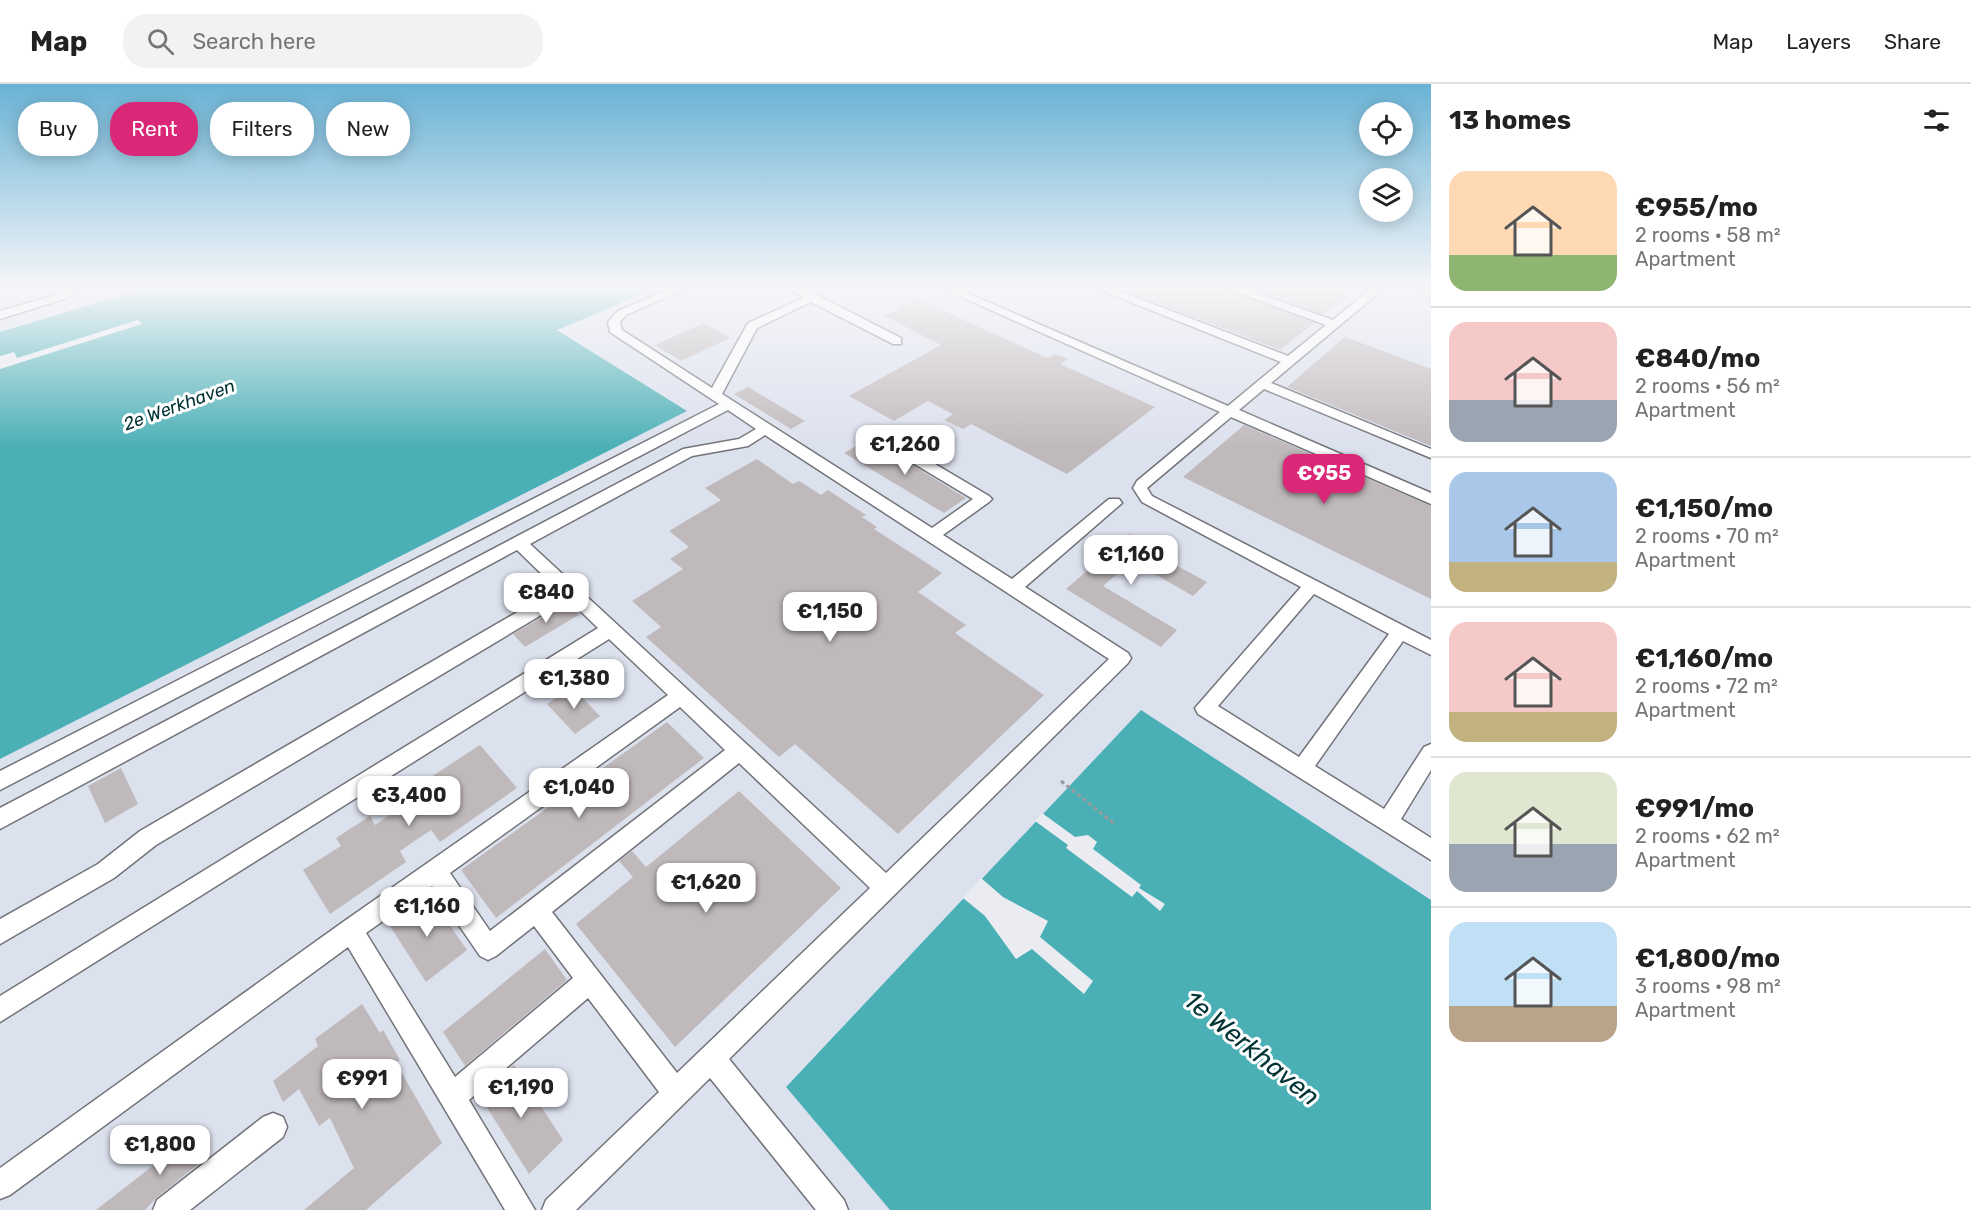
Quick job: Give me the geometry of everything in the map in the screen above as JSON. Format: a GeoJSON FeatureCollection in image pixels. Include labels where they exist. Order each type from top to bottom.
{"type":"FeatureCollection","features":[{"type":"Feature","properties":{"kind":"lane"},"geometry":{"type":"LineString","coordinates":[[567,1206],[711,1058],[1122,658],[631,342]]}},
{"type":"Feature","properties":{"kind":"lane"},"geometry":{"type":"LineString","coordinates":[[0,780],[721,401],[746,342]]}},
{"type":"Feature","properties":{"kind":"lane"},"geometry":{"type":"LineString","coordinates":[[1070,342],[1431,499]]}},
{"type":"Feature","properties":{"kind":"lane"},"geometry":{"type":"LineString","coordinates":[[1240,342],[1290,361]]}},
{"type":"Feature","properties":{"kind":"lane"},"geometry":{"type":"LineString","coordinates":[[1313,342],[1142,484],[1141,493],[1147,499],[1431,648]]}},
{"type":"Feature","properties":{"kind":"lane"},"geometry":{"type":"LineString","coordinates":[[1262,384],[1431,454]]}},
{"type":"Feature","properties":{"kind":"lane"},"geometry":{"type":"LineString","coordinates":[[0,819],[517,541],[688,452],[743,443],[765,429]]}},
{"type":"Feature","properties":{"kind":"lane"},"geometry":{"type":"LineString","coordinates":[[871,432],[984,499],[931,536]]}},
{"type":"Feature","properties":{"kind":"lane"},"geometry":{"type":"LineString","coordinates":[[1013,588],[1114,503]]}},
{"type":"Feature","properties":{"kind":"lane"},"geometry":{"type":"LineString","coordinates":[[517,541],[886,888]]}},
{"type":"Feature","properties":{"kind":"lane"},"geometry":{"type":"LineString","coordinates":[[1312,586],[1205,708],[1431,850]]}},
{"type":"Feature","properties":{"kind":"lane"},"geometry":{"type":"LineString","coordinates":[[0,932],[106,871],[148,838],[569,590]]}},
{"type":"Feature","properties":{"kind":"lane"},"geometry":{"type":"LineString","coordinates":[[0,1010],[611,629]]}},
{"type":"Feature","properties":{"kind":"lane"},"geometry":{"type":"LineString","coordinates":[[1302,769],[1400,632]]}},
{"type":"Feature","properties":{"kind":"lane"},"geometry":{"type":"LineString","coordinates":[[0,1185],[351,930],[681,696]]}},
{"type":"Feature","properties":{"kind":"lane"},"geometry":{"type":"LineString","coordinates":[[435,871],[488,948],[740,750]]}},
{"type":"Feature","properties":{"kind":"lane"},"geometry":{"type":"LineString","coordinates":[[1387,822],[1431,753]]}},
{"type":"Feature","properties":{"kind":"lane"},"geometry":{"type":"LineString","coordinates":[[536,910],[676,1093]]}},
{"type":"Feature","properties":{"kind":"lane"},"geometry":{"type":"LineString","coordinates":[[351,930],[521,1210]]}},
{"type":"Feature","properties":{"kind":"lane"},"geometry":{"type":"LineString","coordinates":[[452,1097],[590,980]]}},
{"type":"Feature","properties":{"kind":"lane"},"geometry":{"type":"LineString","coordinates":[[711,1058],[834,1210]]}},
{"type":"Feature","properties":{"kind":"lane"},"geometry":{"type":"LineString","coordinates":[[167,1210],[273,1127]]}},
{"type":"Feature","properties":{"kind":"path"},"geometry":{"type":"LineString","coordinates":[[1061,781],[1116,825]]}},
{"type":"Feature","properties":{"kind":"shaded area"},"geometry":{"type":"Polygon","coordinates":[[[577,342],[1431,342],[1431,900],[1141,711],[786,1086],[890,1210],[0,1210],[0,759],[686,411],[577,342]]]}},
{"type":"Feature","properties":{"kind":"water","name":"2e Werkhaven"},"geometry":{"type":"Polygon","coordinates":[[[0,342],[576,342],[687,411],[0,759],[0,342]]]}},
{"type":"Feature","properties":{"kind":"water","name":"1e Werkhaven"},"geometry":{"type":"Polygon","coordinates":[[[1141,710],[1431,900],[1431,1210],[890,1210],[786,1087],[1141,710]]]}},
{"type":"Feature","properties":{"kind":"pier"},"geometry":{"type":"Polygon","coordinates":[[[69,342],[87,342],[0,369],[0,356],[14,352],[17,358],[69,342]]]}},
{"type":"Feature","properties":{"kind":"pier"},"geometry":{"type":"Polygon","coordinates":[[[1042,813],[1075,837],[1088,835],[1097,842],[1093,849],[1141,885],[1139,888],[1165,904],[1160,911],[1137,891],[1132,897],[1066,848],[1068,845],[1035,821],[1042,813]]]}},
{"type":"Feature","properties":{"kind":"pier"},"geometry":{"type":"Polygon","coordinates":[[[981,878],[1003,897],[1048,921],[1040,937],[1093,981],[1084,994],[1032,949],[1016,959],[985,916],[963,898],[981,878]]]}},
{"type":"Feature","properties":{"kind":"building"},"geometry":{"type":"Polygon","coordinates":[[[663,342],[722,342],[681,361],[655,345],[663,342]]]}},
{"type":"Feature","properties":{"kind":"building"},"geometry":{"type":"Polygon","coordinates":[[[934,342],[1011,342],[1047,358],[1055,354],[1068,359],[1060,364],[1155,407],[1067,474],[971,424],[963,429],[944,420],[953,414],[928,401],[894,421],[849,396],[941,345],[934,342]]]}},
{"type":"Feature","properties":{"kind":"building"},"geometry":{"type":"Polygon","coordinates":[[[1258,342],[1291,342],[1280,350],[1258,342]]]}},
{"type":"Feature","properties":{"kind":"building"},"geometry":{"type":"Polygon","coordinates":[[[1340,342],[1357,342],[1431,369],[1431,446],[1287,387],[1340,342]]]}},
{"type":"Feature","properties":{"kind":"building"},"geometry":{"type":"Polygon","coordinates":[[[748,387],[805,421],[791,429],[734,394],[748,387]]]}},
{"type":"Feature","properties":{"kind":"building"},"geometry":{"type":"Polygon","coordinates":[[[1244,425],[1431,506],[1431,599],[1183,477],[1244,425]]]}},
{"type":"Feature","properties":{"kind":"building"},"geometry":{"type":"Polygon","coordinates":[[[868,439],[966,498],[944,513],[844,453],[868,439]]]}},
{"type":"Feature","properties":{"kind":"building"},"geometry":{"type":"Polygon","coordinates":[[[757,459],[793,484],[799,481],[821,495],[828,490],[866,515],[862,517],[877,527],[874,529],[942,573],[918,592],[966,625],[955,633],[1044,695],[898,834],[795,744],[779,757],[646,637],[661,627],[632,601],[683,569],[670,559],[689,547],[669,531],[721,500],[705,488],[757,459]]]}},
{"type":"Feature","properties":{"kind":"building"},"geometry":{"type":"Polygon","coordinates":[[[1130,534],[1146,543],[1142,547],[1207,582],[1193,596],[1132,561],[1103,586],[1177,630],[1161,647],[1066,589],[1088,570],[1084,567],[1119,538],[1123,540],[1130,534]]]}},
{"type":"Feature","properties":{"kind":"building"},"geometry":{"type":"Polygon","coordinates":[[[568,602],[580,614],[525,647],[513,634],[568,602]]]}},
{"type":"Feature","properties":{"kind":"building"},"geometry":{"type":"Polygon","coordinates":[[[572,687],[600,716],[575,734],[547,704],[572,687]]]}},
{"type":"Feature","properties":{"kind":"building"},"geometry":{"type":"Polygon","coordinates":[[[667,722],[704,758],[496,918],[461,870],[667,722]]]}},
{"type":"Feature","properties":{"kind":"building"},"geometry":{"type":"Polygon","coordinates":[[[480,745],[517,788],[440,842],[431,830],[400,851],[406,862],[330,914],[303,870],[341,846],[336,838],[370,816],[375,825],[410,801],[405,794],[480,745]]]}},
{"type":"Feature","properties":{"kind":"building"},"geometry":{"type":"Polygon","coordinates":[[[121,768],[138,804],[105,823],[88,786],[121,768]]]}},
{"type":"Feature","properties":{"kind":"building"},"geometry":{"type":"Polygon","coordinates":[[[739,791],[841,888],[675,1047],[576,924],[633,877],[619,861],[632,851],[646,867],[739,791]]]}},
{"type":"Feature","properties":{"kind":"building"},"geometry":{"type":"Polygon","coordinates":[[[428,894],[467,950],[426,982],[388,923],[428,894]]]}},
{"type":"Feature","properties":{"kind":"building"},"geometry":{"type":"Polygon","coordinates":[[[545,949],[567,980],[465,1066],[443,1032],[545,949]]]}},
{"type":"Feature","properties":{"kind":"building"},"geometry":{"type":"Polygon","coordinates":[[[362,1004],[380,1033],[383,1030],[400,1060],[396,1063],[442,1143],[366,1210],[304,1210],[354,1168],[330,1118],[319,1126],[299,1089],[283,1102],[273,1081],[318,1046],[315,1039],[362,1004]]]}},
{"type":"Feature","properties":{"kind":"building"},"geometry":{"type":"Polygon","coordinates":[[[514,1065],[563,1140],[529,1174],[479,1095],[514,1065]]]}},
{"type":"Feature","properties":{"kind":"building"},"geometry":{"type":"Polygon","coordinates":[[[199,1130],[210,1155],[156,1198],[145,1210],[96,1210],[199,1130]]]}}]}
